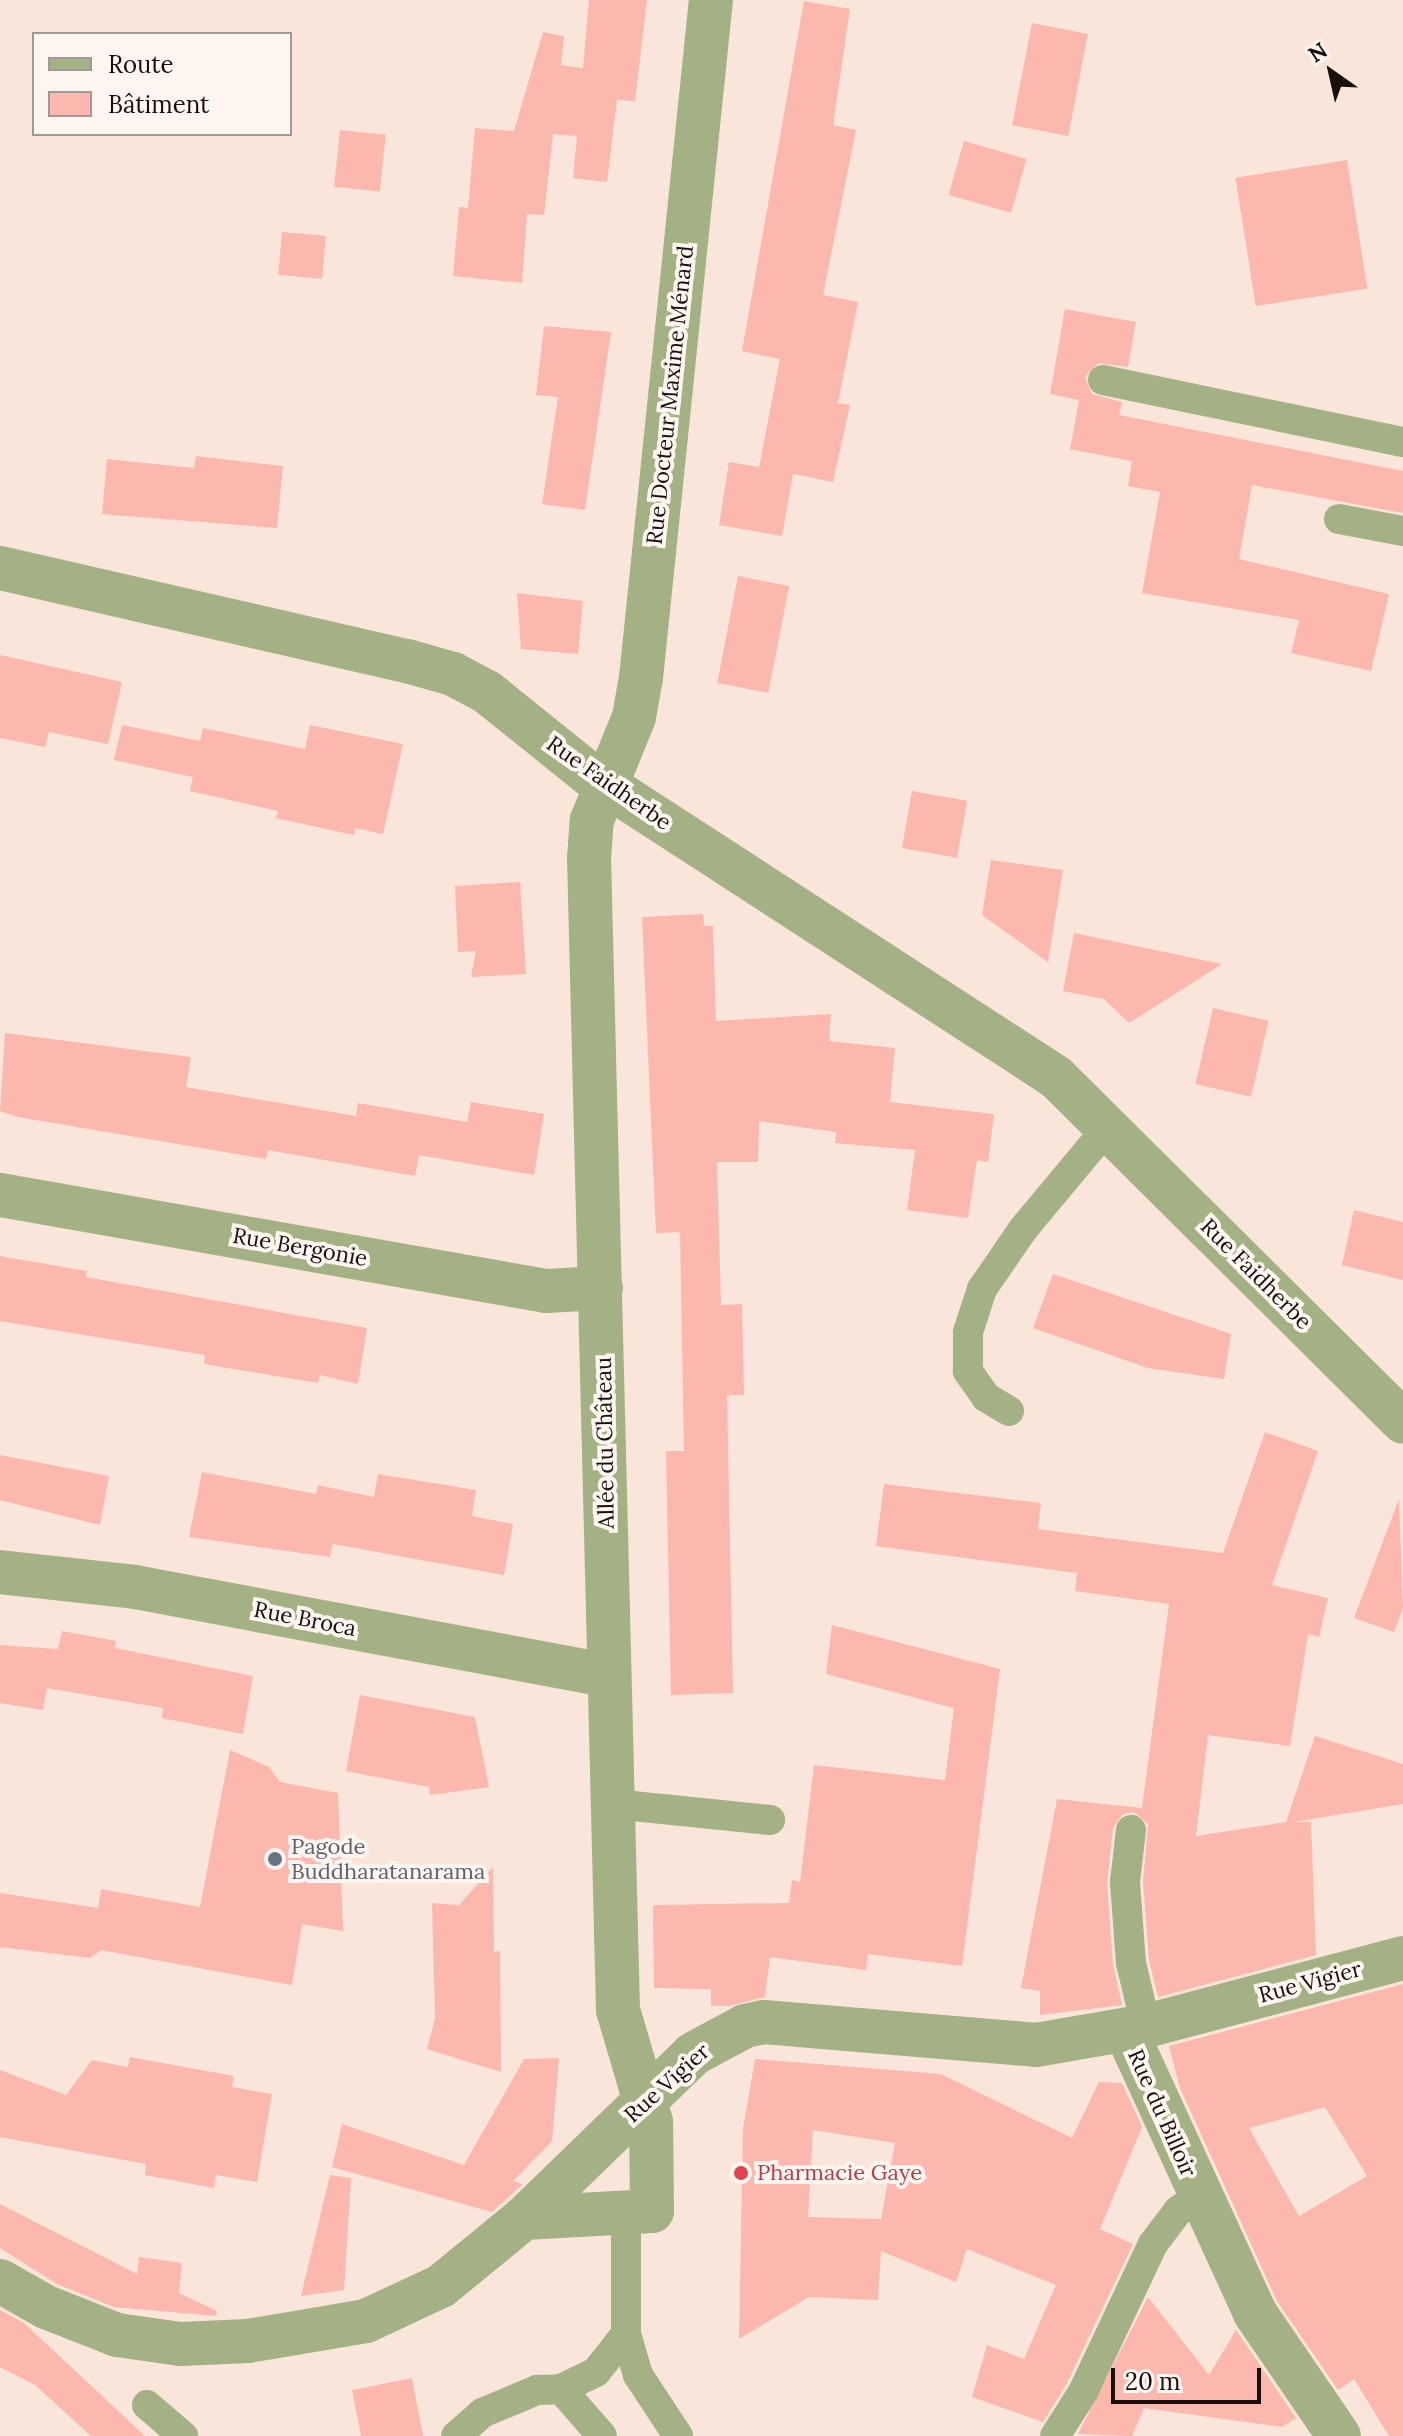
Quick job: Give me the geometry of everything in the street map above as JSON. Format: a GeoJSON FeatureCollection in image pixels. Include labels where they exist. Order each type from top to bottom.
{"type":"FeatureCollection","features":[{"type":"Feature","properties":{"kind":"street","name":"Rue Docteur Maxime Ménard"},"geometry":{"type":"LineString","coordinates":[[605,784],[634,717],[641,678],[711,0]]}},
{"type":"Feature","properties":{"kind":"street","name":"Rue Faidherbe"},"geometry":{"type":"LineString","coordinates":[[0,568],[453,674],[487,692],[605,784],[1056,1077],[1109,1126],[1403,1421]]}},
{"type":"Feature","properties":{"kind":"street","name":"Allée du Château"},"geometry":{"type":"LineString","coordinates":[[605,784],[592,820],[589,859],[618,2010],[651,2122],[652,2211],[626,2213]]}},
{"type":"Feature","properties":{"kind":"street","name":"Rue Bergonie"},"geometry":{"type":"LineString","coordinates":[[0,1195],[546,1291],[601,1288]]}},
{"type":"Feature","properties":{"kind":"street","name":"Rue Broca"},"geometry":{"type":"LineString","coordinates":[[0,1572],[135,1587],[609,1676]]}},
{"type":"Feature","properties":{"kind":"street","name":"Rue Vigier"},"geometry":{"type":"LineString","coordinates":[[0,2281],[46,2307],[117,2335],[180,2344],[248,2341],[366,2321],[400,2310],[441,2286],[524,2218],[645,2100],[724,2034],[764,2022],[1022,2044],[1136,2028],[1403,1958]]}},
{"type":"Feature","properties":{"kind":"street","name":"Rue du Billoir"},"geometry":{"type":"LineString","coordinates":[[1136,2028],[1199,2195],[1255,2313],[1339,2436]]}},
{"type":"Feature","properties":{"kind":"street"},"geometry":{"type":"LineString","coordinates":[[524,2218],[626,2213]]}},
{"type":"Feature","properties":{"kind":"lane"},"geometry":{"type":"LineString","coordinates":[[1103,380],[1403,442]]}},
{"type":"Feature","properties":{"kind":"lane"},"geometry":{"type":"LineString","coordinates":[[1339,519],[1403,531]]}},
{"type":"Feature","properties":{"kind":"lane"},"geometry":{"type":"LineString","coordinates":[[1009,1411],[986,1397],[968,1371],[968,1332],[982,1289],[1024,1228],[1109,1126]]}},
{"type":"Feature","properties":{"kind":"lane"},"geometry":{"type":"LineString","coordinates":[[613,1804],[770,1820]]}},
{"type":"Feature","properties":{"kind":"lane"},"geometry":{"type":"LineString","coordinates":[[1131,1830],[1126,1895],[1136,2028]]}},
{"type":"Feature","properties":{"kind":"lane","name":"Rue du Billoir"},"geometry":{"type":"LineString","coordinates":[[1055,2436],[1083,2392],[1153,2244],[1178,2211],[1199,2195]]}},
{"type":"Feature","properties":{"kind":"lane"},"geometry":{"type":"LineString","coordinates":[[626,2213],[626,2334],[638,2375],[678,2436]]}},
{"type":"Feature","properties":{"kind":"lane"},"geometry":{"type":"LineString","coordinates":[[456,2436],[482,2413],[537,2390],[561,2389],[596,2372],[626,2334]]}},
{"type":"Feature","properties":{"kind":"lane"},"geometry":{"type":"LineString","coordinates":[[561,2389],[602,2436]]}},
{"type":"Feature","properties":{"kind":"lane"},"geometry":{"type":"LineString","coordinates":[[147,2405],[183,2436]]}},
{"type":"Feature","properties":{"kind":"building"},"geometry":{"type":"Polygon","coordinates":[[[589,0],[647,0],[635,101],[617,100],[607,182],[573,178],[577,136],[553,134],[544,215],[527,214],[522,283],[453,276],[459,207],[468,208],[475,128],[514,131],[543,32],[564,36],[561,65],[583,68],[589,0]]]}},
{"type":"Feature","properties":{"kind":"building"},"geometry":{"type":"Polygon","coordinates":[[[804,1],[850,9],[833,125],[856,130],[823,295],[858,302],[838,403],[850,405],[833,482],[793,474],[782,536],[719,525],[729,462],[759,467],[780,359],[742,351],[804,1]]]}},
{"type":"Feature","properties":{"kind":"building"},"geometry":{"type":"Polygon","coordinates":[[[1032,23],[1088,34],[1068,136],[1012,125],[1032,23]]]}},
{"type":"Feature","properties":{"kind":"building"},"geometry":{"type":"Polygon","coordinates":[[[340,130],[386,135],[380,191],[334,187],[340,130]]]}},
{"type":"Feature","properties":{"kind":"building"},"geometry":{"type":"Polygon","coordinates":[[[964,141],[1026,159],[1011,213],[949,195],[964,141]]]}},
{"type":"Feature","properties":{"kind":"building"},"geometry":{"type":"Polygon","coordinates":[[[1347,160],[1367,288],[1256,306],[1235,178],[1347,160]]]}},
{"type":"Feature","properties":{"kind":"building"},"geometry":{"type":"Polygon","coordinates":[[[282,232],[326,236],[322,279],[278,275],[282,232]]]}},
{"type":"Feature","properties":{"kind":"building"},"geometry":{"type":"Polygon","coordinates":[[[1065,309],[1136,322],[1128,367],[1098,363],[1085,377],[1092,394],[1122,402],[1119,415],[1403,471],[1403,513],[1252,485],[1239,559],[1389,594],[1371,671],[1291,653],[1299,620],[1142,593],[1160,492],[1128,486],[1132,461],[1070,449],[1079,400],[1050,394],[1065,309]]]}},
{"type":"Feature","properties":{"kind":"building"},"geometry":{"type":"Polygon","coordinates":[[[544,326],[611,332],[585,510],[542,504],[558,397],[536,395],[544,326]]]}},
{"type":"Feature","properties":{"kind":"building"},"geometry":{"type":"Polygon","coordinates":[[[196,456],[283,466],[277,528],[102,514],[107,459],[194,468],[196,456]]]}},
{"type":"Feature","properties":{"kind":"building"},"geometry":{"type":"Polygon","coordinates":[[[738,576],[789,586],[768,693],[717,683],[738,576]]]}},
{"type":"Feature","properties":{"kind":"building"},"geometry":{"type":"Polygon","coordinates":[[[517,593],[583,601],[578,654],[521,649],[517,593]]]}},
{"type":"Feature","properties":{"kind":"building"},"geometry":{"type":"Polygon","coordinates":[[[0,655],[122,682],[108,744],[49,732],[45,747],[0,738],[0,655]]]}},
{"type":"Feature","properties":{"kind":"building"},"geometry":{"type":"Polygon","coordinates":[[[122,725],[200,741],[203,728],[305,749],[310,725],[403,744],[383,834],[355,828],[354,835],[276,818],[278,811],[190,791],[193,777],[114,760],[122,725]]]}},
{"type":"Feature","properties":{"kind":"building"},"geometry":{"type":"Polygon","coordinates":[[[912,791],[967,801],[957,858],[902,848],[912,791]]]}},
{"type":"Feature","properties":{"kind":"building"},"geometry":{"type":"Polygon","coordinates":[[[991,860],[1063,870],[1048,962],[982,915],[991,860]]]}},
{"type":"Feature","properties":{"kind":"building"},"geometry":{"type":"Polygon","coordinates":[[[520,882],[526,974],[471,977],[476,951],[458,952],[455,886],[520,882]]]}},
{"type":"Feature","properties":{"kind":"building"},"geometry":{"type":"Polygon","coordinates":[[[703,914],[704,926],[713,926],[716,1021],[831,1014],[829,1041],[895,1048],[890,1102],[994,1114],[988,1162],[977,1160],[968,1218],[907,1210],[915,1150],[835,1143],[836,1132],[759,1121],[758,1162],[717,1162],[721,1305],[742,1304],[744,1395],[727,1395],[733,1693],[671,1695],[666,1451],[684,1451],[680,1232],[656,1233],[642,917],[703,914]]]}},
{"type":"Feature","properties":{"kind":"building"},"geometry":{"type":"Polygon","coordinates":[[[1074,933],[1222,964],[1129,1023],[1104,999],[1063,991],[1074,933]]]}},
{"type":"Feature","properties":{"kind":"building"},"geometry":{"type":"Polygon","coordinates":[[[1213,1008],[1269,1021],[1251,1097],[1195,1084],[1213,1008]]]}},
{"type":"Feature","properties":{"kind":"building"},"geometry":{"type":"Polygon","coordinates":[[[5,1033],[191,1057],[186,1087],[356,1116],[358,1103],[467,1122],[471,1102],[544,1114],[534,1175],[419,1155],[415,1176],[268,1150],[266,1159],[18,1117],[0,1111],[5,1033]]]}},
{"type":"Feature","properties":{"kind":"building"},"geometry":{"type":"Polygon","coordinates":[[[1354,1210],[1403,1222],[1403,1280],[1342,1265],[1354,1210]]]}},
{"type":"Feature","properties":{"kind":"building"},"geometry":{"type":"Polygon","coordinates":[[[0,1256],[87,1271],[86,1277],[367,1328],[358,1384],[320,1375],[318,1383],[204,1364],[205,1355],[0,1321],[0,1256]]]}},
{"type":"Feature","properties":{"kind":"building"},"geometry":{"type":"Polygon","coordinates":[[[1053,1274],[1231,1334],[1224,1379],[1148,1368],[1033,1328],[1053,1274]]]}},
{"type":"Feature","properties":{"kind":"building"},"geometry":{"type":"Polygon","coordinates":[[[1265,1432],[1318,1451],[1272,1585],[1328,1598],[1319,1637],[1308,1634],[1290,1746],[1208,1735],[1196,1836],[1286,1822],[1315,1736],[1403,1764],[1403,1804],[1293,1822],[1311,1822],[1316,1955],[1158,1997],[1149,1960],[1143,1882],[1148,1824],[1134,1812],[1123,1814],[1113,1828],[1107,1883],[1113,1964],[1122,2005],[1040,2015],[1040,1991],[1021,1988],[1057,1799],[1142,1808],[1169,1604],[1075,1591],[1077,1573],[876,1546],[884,1484],[1041,1503],[1038,1529],[1223,1553],[1265,1432]]]}},
{"type":"Feature","properties":{"kind":"building"},"geometry":{"type":"Polygon","coordinates":[[[0,1455],[109,1476],[100,1525],[0,1500],[0,1455]]]}},
{"type":"Feature","properties":{"kind":"building"},"geometry":{"type":"Polygon","coordinates":[[[202,1472],[316,1494],[318,1485],[374,1497],[378,1474],[476,1490],[472,1516],[513,1524],[504,1575],[333,1544],[330,1557],[189,1537],[202,1472]]]}},
{"type":"Feature","properties":{"kind":"building"},"geometry":{"type":"Polygon","coordinates":[[[1399,1499],[1403,1608],[1394,1632],[1354,1618],[1399,1499]]]}},
{"type":"Feature","properties":{"kind":"building"},"geometry":{"type":"Polygon","coordinates":[[[832,1625],[1000,1669],[962,1966],[868,1954],[866,1970],[770,1957],[765,1997],[729,2006],[711,2006],[711,1989],[654,1988],[653,1905],[789,1903],[792,1880],[800,1882],[814,1765],[945,1780],[954,1708],[826,1674],[832,1625]]]}},
{"type":"Feature","properties":{"kind":"building"},"geometry":{"type":"Polygon","coordinates":[[[62,1631],[116,1641],[115,1648],[253,1676],[243,1734],[162,1718],[163,1708],[47,1688],[43,1710],[0,1703],[0,1645],[58,1649],[62,1631]]]}},
{"type":"Feature","properties":{"kind":"building"},"geometry":{"type":"Polygon","coordinates":[[[360,1695],[475,1717],[489,1787],[430,1795],[429,1787],[346,1771],[360,1695]]]}},
{"type":"Feature","properties":{"kind":"building"},"geometry":{"type":"Polygon","coordinates":[[[230,1750],[269,1767],[280,1782],[338,1793],[343,1931],[302,1924],[292,1985],[101,1950],[90,1958],[0,1947],[0,1893],[98,1908],[101,1889],[200,1907],[230,1750]]]}},
{"type":"Feature","properties":{"kind":"building"},"geometry":{"type":"Polygon","coordinates":[[[493,1867],[494,1952],[500,1951],[501,2072],[427,2049],[435,2018],[432,1903],[459,1905],[493,1867]]]}},
{"type":"Feature","properties":{"kind":"building"},"geometry":{"type":"Polygon","coordinates":[[[1403,1984],[1403,2436],[1389,2436],[1354,2379],[1338,2390],[1277,2301],[1180,2088],[1169,2046],[1403,1984]],[[1325,2107],[1249,2128],[1299,2216],[1367,2176],[1325,2107]]]}},
{"type":"Feature","properties":{"kind":"building"},"geometry":{"type":"Polygon","coordinates":[[[130,2057],[234,2076],[232,2087],[272,2094],[257,2182],[216,2175],[214,2188],[145,2175],[146,2164],[0,2137],[0,2070],[66,2095],[92,2060],[128,2067],[130,2057]]]}},
{"type":"Feature","properties":{"kind":"building"},"geometry":{"type":"Polygon","coordinates":[[[559,2058],[552,2141],[513,2181],[523,2184],[492,2212],[332,2167],[342,2124],[464,2165],[524,2059],[559,2058]]]}},
{"type":"Feature","properties":{"kind":"building"},"geometry":{"type":"Polygon","coordinates":[[[755,2059],[941,2074],[1072,2138],[1099,2082],[1122,2083],[1142,2127],[1100,2229],[1133,2244],[1067,2383],[1043,2422],[972,2397],[987,2345],[1024,2359],[1056,2285],[967,2249],[956,2282],[881,2251],[878,2300],[809,2297],[739,2339],[743,2129],[755,2059]],[[813,2130],[808,2217],[881,2219],[895,2143],[813,2130]]]}},
{"type":"Feature","properties":{"kind":"building"},"geometry":{"type":"Polygon","coordinates":[[[330,2175],[351,2178],[344,2290],[301,2296],[330,2175]]]}},
{"type":"Feature","properties":{"kind":"building"},"geometry":{"type":"Polygon","coordinates":[[[0,2204],[137,2274],[139,2257],[182,2263],[179,2293],[217,2311],[216,2316],[114,2307],[57,2284],[0,2248],[0,2204]]]}},
{"type":"Feature","properties":{"kind":"building"},"geometry":{"type":"Polygon","coordinates":[[[1148,2297],[1209,2375],[1236,2330],[1296,2418],[1282,2427],[1144,2408],[1132,2436],[1078,2434],[1148,2297]]]}},
{"type":"Feature","properties":{"kind":"building"},"geometry":{"type":"Polygon","coordinates":[[[0,2310],[24,2323],[145,2436],[91,2436],[35,2385],[0,2367],[0,2310]]]}},
{"type":"Feature","properties":{"kind":"building"},"geometry":{"type":"Polygon","coordinates":[[[412,2378],[423,2436],[361,2436],[352,2390],[412,2378]]]}},
{"type":"Feature","properties":{"kind":"place","name":"Pagode Buddharatanarama"},"geometry":{"type":"Point","coordinates":[275,1859]}},
{"type":"Feature","properties":{"kind":"place","name":"Pharmacie Gaye"},"geometry":{"type":"Point","coordinates":[741,2173]}}]}
